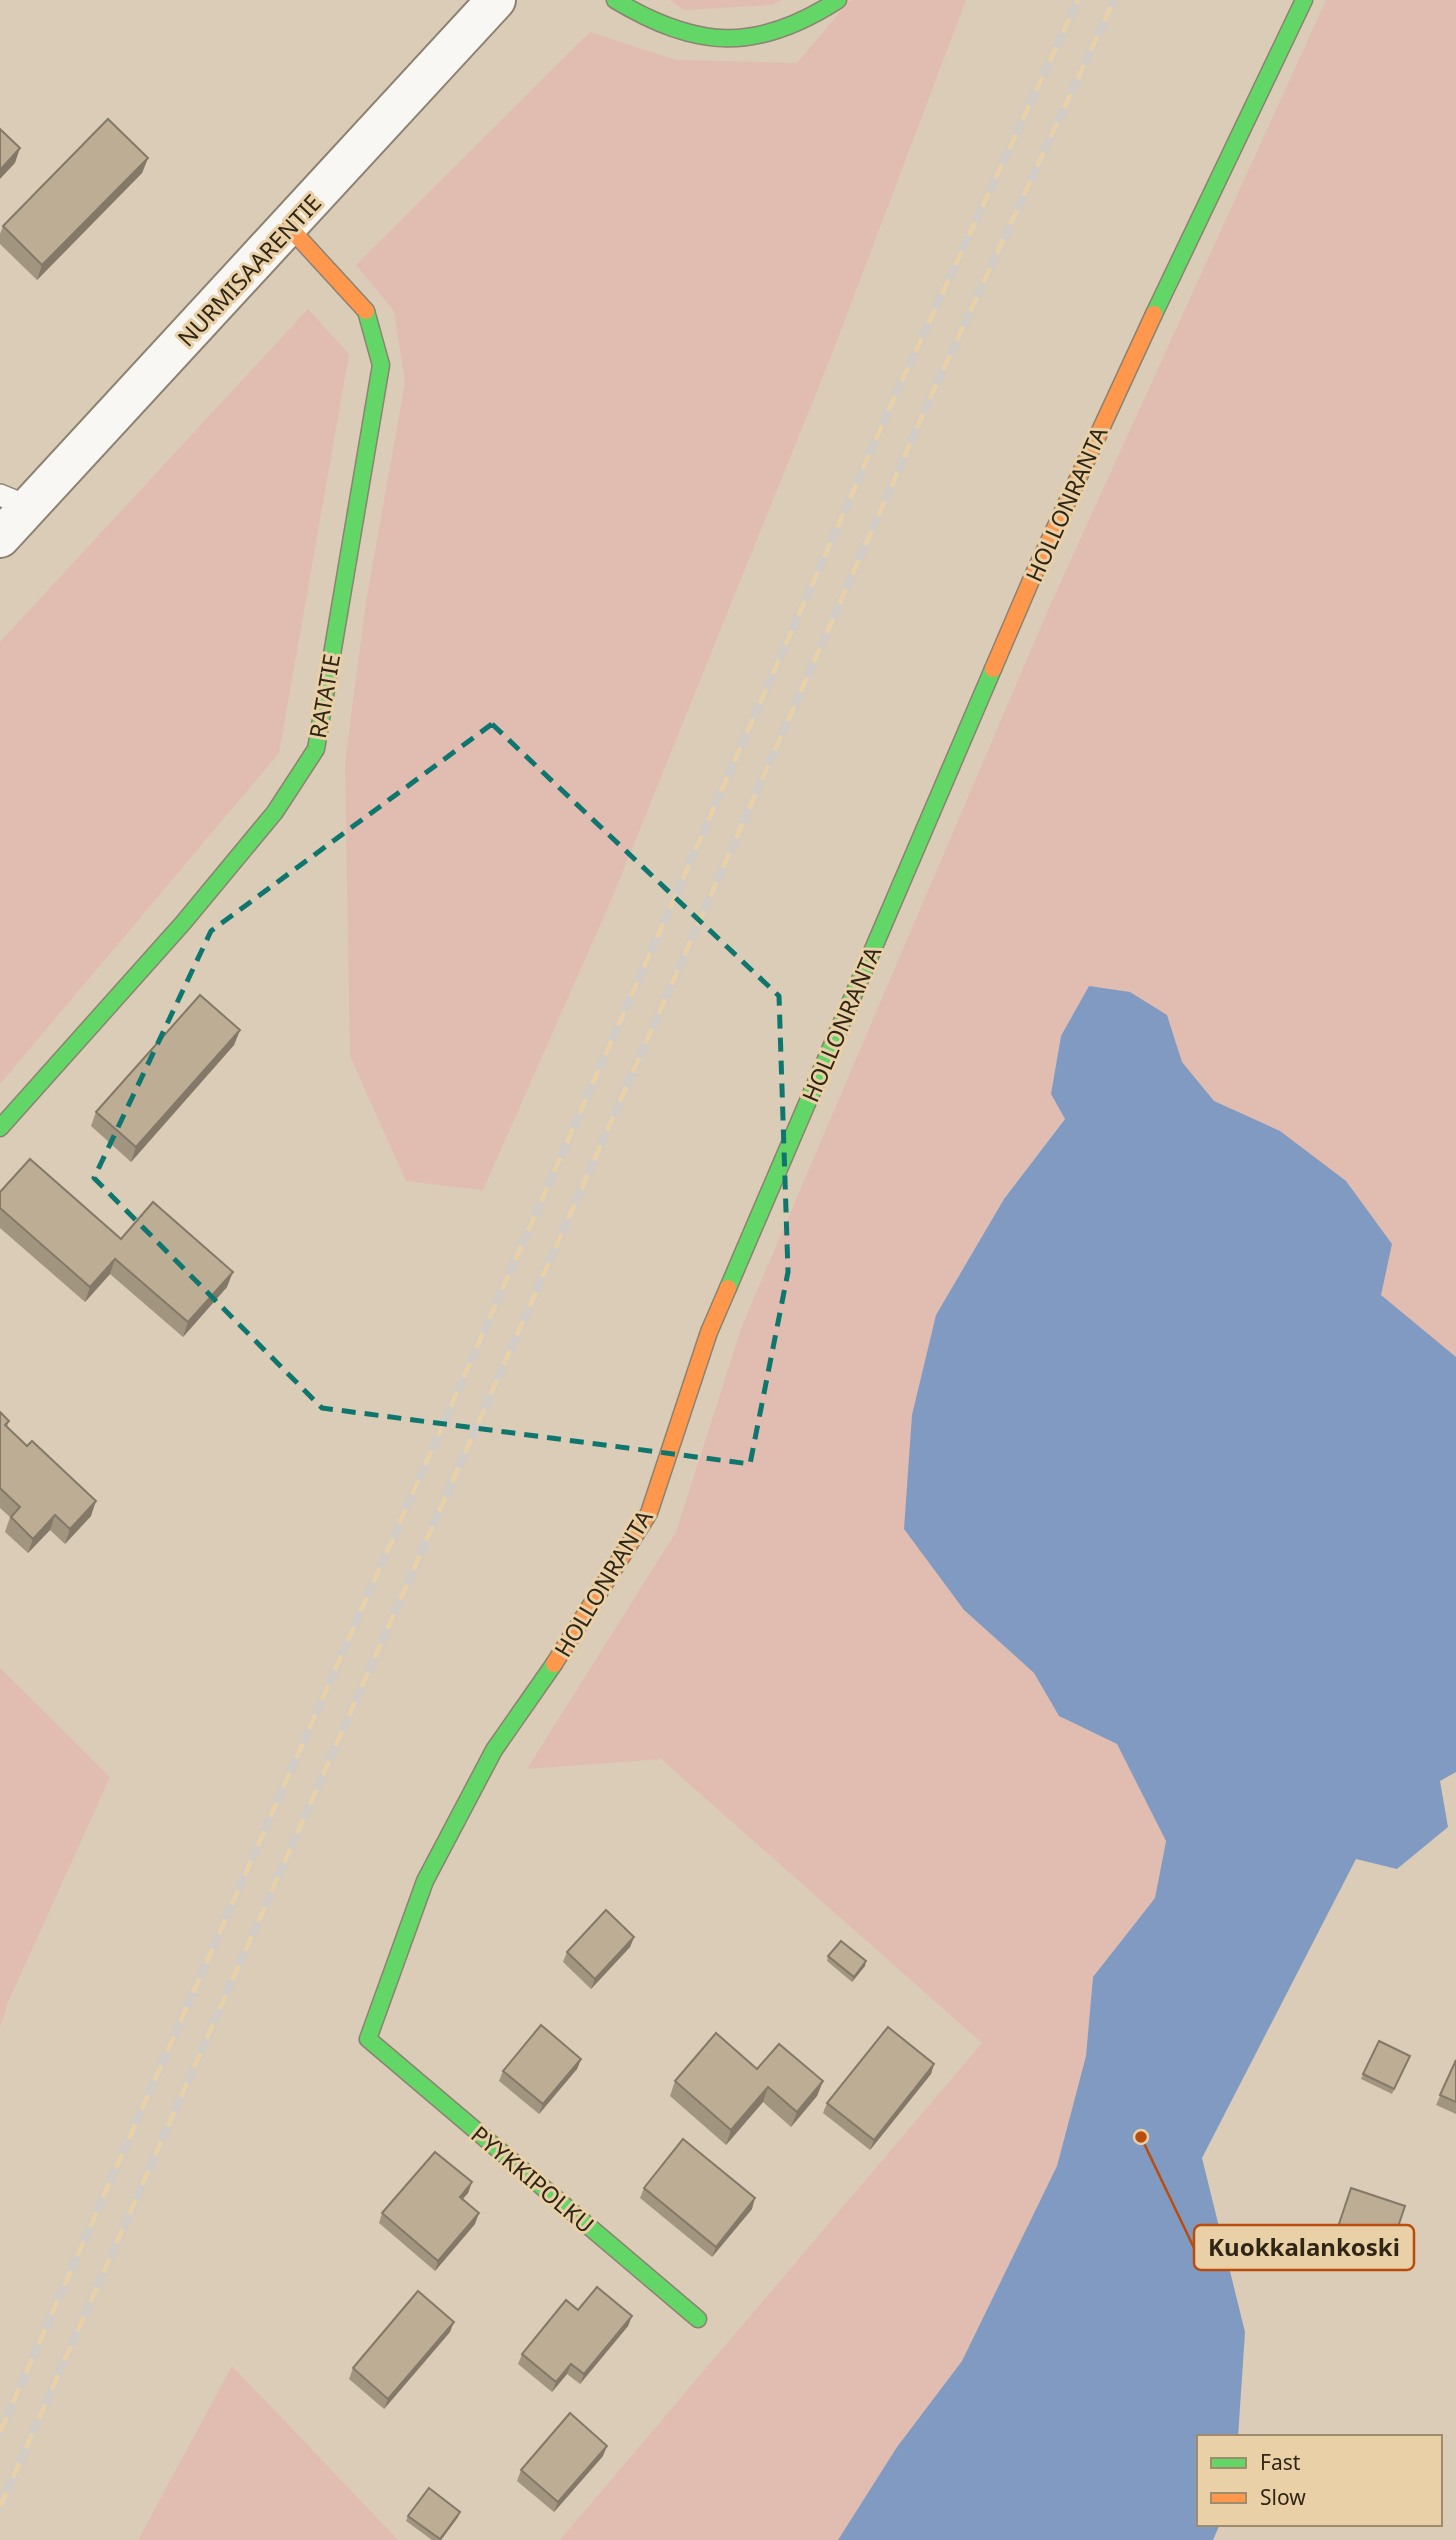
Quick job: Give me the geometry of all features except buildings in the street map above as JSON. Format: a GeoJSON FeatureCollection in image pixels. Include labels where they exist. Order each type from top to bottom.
{"type":"FeatureCollection","features":[{"type":"Feature","properties":{"kind":"street","name":"NURMISAARENTIE"},"geometry":{"type":"LineString","coordinates":[[0,538],[15,501],[289,227],[496,0]]}},
{"type":"Feature","properties":{"kind":"street"},"geometry":{"type":"LineString","coordinates":[[615,0],[641,16],[694,36],[748,38],[792,25],[838,0]]}},
{"type":"Feature","properties":{"kind":"street","name":"HOLLONRANTA"},"geometry":{"type":"LineString","coordinates":[[368,2039],[425,1881],[494,1750],[559,1657],[649,1513],[709,1332],[1032,578],[1127,370],[1304,0]]}},
{"type":"Feature","properties":{"kind":"street","name":"RATATIE"},"geometry":{"type":"LineString","coordinates":[[0,1128],[192,913],[275,812],[316,749],[381,365],[365,309],[289,227]]}},
{"type":"Feature","properties":{"kind":"street","name":"PYYKKIPOLKU"},"geometry":{"type":"LineString","coordinates":[[368,2039],[698,2319]]}},
{"type":"Feature","properties":{"kind":"highlighted area"},"geometry":{"type":"Polygon","coordinates":[[[492,724],[779,996],[788,1272],[750,1464],[322,1408],[94,1178],[211,931],[492,724]]]}},
{"type":"Feature","properties":{"kind":"shaded area"},"geometry":{"type":"Polygon","coordinates":[[[670,0],[781,0],[772,5],[684,10],[670,0]]]}},
{"type":"Feature","properties":{"kind":"shaded area"},"geometry":{"type":"Polygon","coordinates":[[[850,0],[966,0],[833,351],[612,898],[483,1190],[406,1181],[350,1056],[345,762],[366,602],[405,382],[394,311],[356,265],[590,32],[676,60],[797,63],[850,0]]]}},
{"type":"Feature","properties":{"kind":"shaded area"},"geometry":{"type":"Polygon","coordinates":[[[1326,0],[1456,0],[1456,1357],[1380,1295],[1392,1244],[1280,1131],[1214,1101],[1182,1062],[1167,1015],[1061,1036],[1051,1094],[1065,1118],[1004,1199],[936,1315],[964,1610],[1034,1673],[1059,1716],[1117,1744],[1166,1840],[1155,1898],[1093,1977],[1086,2056],[1057,2166],[962,2361],[897,2447],[838,2540],[560,2540],[982,2043],[661,1759],[527,1769],[676,1532],[742,1326],[1048,610],[1326,0]]]}},
{"type":"Feature","properties":{"kind":"shaded area"},"geometry":{"type":"Polygon","coordinates":[[[308,309],[349,354],[279,753],[0,1084],[0,642],[308,309]]]}},
{"type":"Feature","properties":{"kind":"shaded area"},"geometry":{"type":"Polygon","coordinates":[[[0,1668],[110,1777],[8,2002],[0,2027],[0,1668]]]}},
{"type":"Feature","properties":{"kind":"shaded area"},"geometry":{"type":"Polygon","coordinates":[[[232,2366],[398,2540],[138,2540],[232,2366]]]}},
{"type":"Feature","properties":{"kind":"water"},"geometry":{"type":"Polygon","coordinates":[[[1089,986],[1130,992],[1167,1015],[1182,1062],[1214,1101],[1280,1131],[1346,1181],[1392,1244],[1381,1295],[1456,1357],[1456,1772],[1440,1781],[1448,1827],[1397,1869],[1356,1859],[1202,2158],[1245,2332],[1238,2435],[1197,2435],[1197,2526],[1219,2526],[1213,2540],[838,2540],[897,2447],[962,2361],[1057,2166],[1086,2056],[1093,1977],[1155,1898],[1166,1841],[1117,1744],[1059,1716],[1034,1673],[964,1610],[904,1529],[912,1415],[936,1315],[1004,1199],[1065,1119],[1051,1094],[1061,1036],[1089,986]]]}},
{"type":"Feature","properties":{"kind":"railway"},"geometry":{"type":"LineString","coordinates":[[0,2432],[899,387],[1078,0]]}},
{"type":"Feature","properties":{"kind":"railway"},"geometry":{"type":"LineString","coordinates":[[0,2507],[932,394],[1114,0]]}},
{"type":"Feature","properties":{"kind":"traffic: fast"},"geometry":{"type":"LineString","coordinates":[[615,0],[673,28],[700,36],[726,38],[753,36],[780,29],[838,0]]}},
{"type":"Feature","properties":{"kind":"traffic: fast"},"geometry":{"type":"LineString","coordinates":[[1154,314],[1304,0]]}},
{"type":"Feature","properties":{"kind":"traffic: fast"},"geometry":{"type":"LineString","coordinates":[[0,1128],[183,923],[275,812],[316,749],[381,365],[366,311]]}},
{"type":"Feature","properties":{"kind":"traffic: fast"},"geometry":{"type":"LineString","coordinates":[[728,1288],[993,669]]}},
{"type":"Feature","properties":{"kind":"traffic: fast"},"geometry":{"type":"LineString","coordinates":[[554,1664],[494,1750],[425,1881],[368,2039],[698,2319]]}},
{"type":"Feature","properties":{"kind":"traffic: slow"},"geometry":{"type":"LineString","coordinates":[[289,227],[366,311]]}},
{"type":"Feature","properties":{"kind":"traffic: slow"},"geometry":{"type":"LineString","coordinates":[[993,669],[1154,314]]}},
{"type":"Feature","properties":{"kind":"traffic: slow"},"geometry":{"type":"LineString","coordinates":[[554,1664],[649,1513],[709,1332],[728,1288]]}},
{"type":"Feature","properties":{"kind":"place","name":"Kuokkalankoski"},"geometry":{"type":"Point","coordinates":[1141,2137]}}]}
